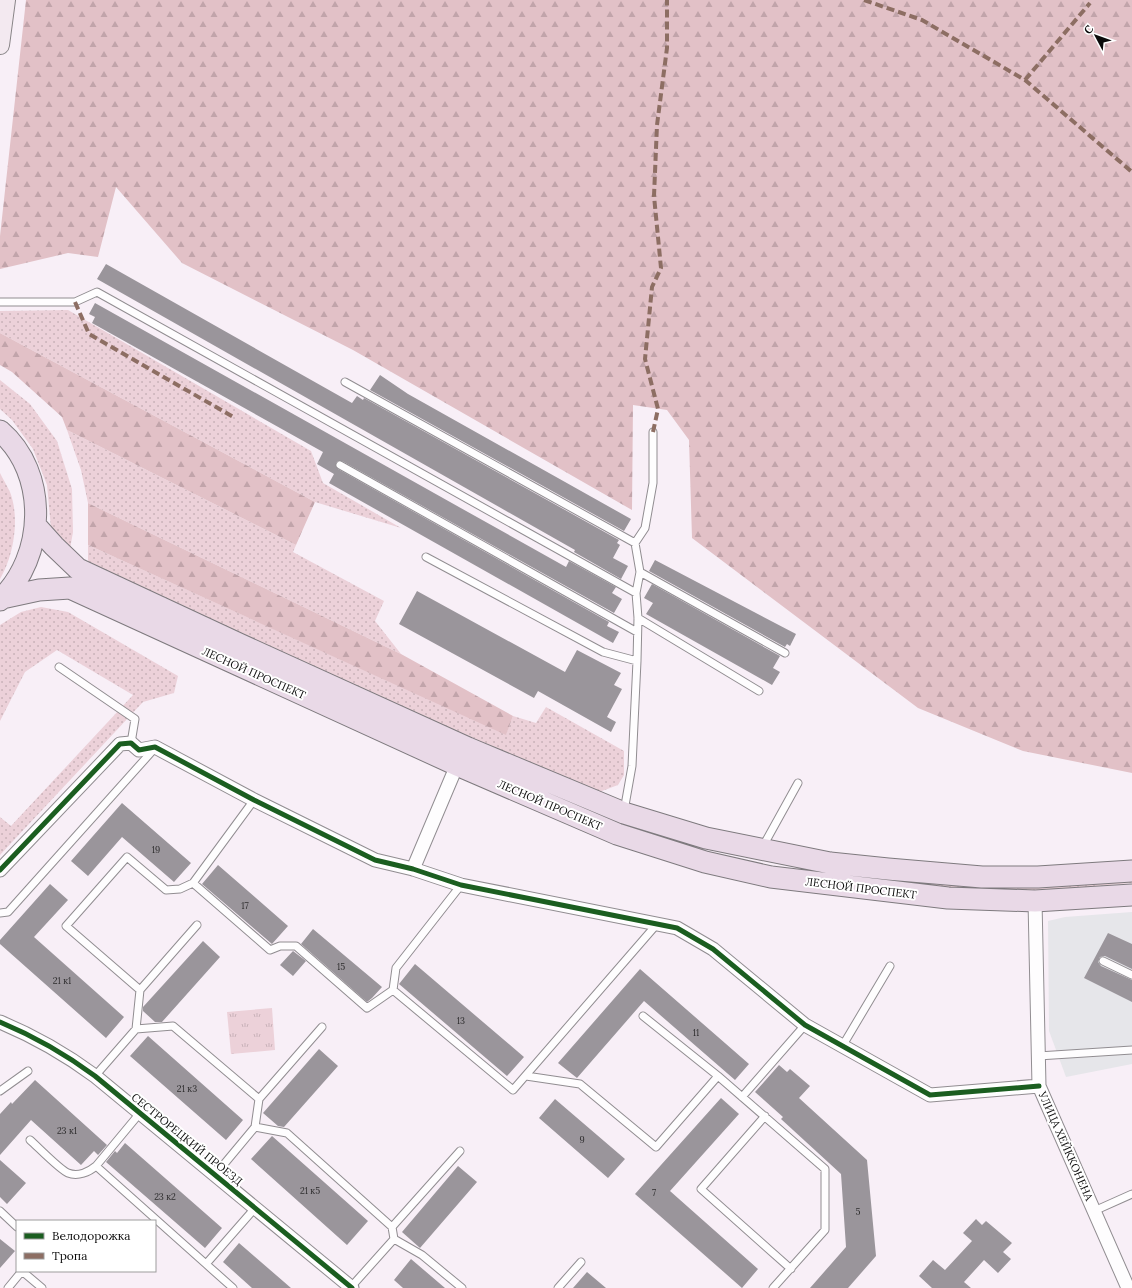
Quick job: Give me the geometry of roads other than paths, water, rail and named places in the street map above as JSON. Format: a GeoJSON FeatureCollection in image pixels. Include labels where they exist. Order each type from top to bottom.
{"type":"FeatureCollection","features":[{"type":"Feature","properties":{"kind":"main road"},"geometry":{"type":"LineString","coordinates":[[0,45],[6,0]]}},
{"type":"Feature","properties":{"kind":"main road"},"geometry":{"type":"LineString","coordinates":[[0,431],[18,453],[30,476],[36,500],[36,526],[30,553],[19,577],[1,599]]}},
{"type":"Feature","properties":{"kind":"main road","name":"ЛЕСНОЙ ПРОСПЕКТ"},"geometry":{"type":"LineString","coordinates":[[36,526],[78,569],[238,644],[468,748],[624,813],[706,838],[762,848],[830,863],[982,877],[1038,877],[1132,871]]}},
{"type":"Feature","properties":{"kind":"main road","name":"ЛЕСНОЙ ПРОСПЕКТ"},"geometry":{"type":"LineString","coordinates":[[1,599],[39,590],[70,588],[457,765],[616,834],[705,862],[771,877],[948,898],[1035,900],[1132,894]]}},
{"type":"Feature","properties":{"kind":"main road"},"geometry":{"type":"LineString","coordinates":[[616,834],[624,813]]}},
{"type":"Feature","properties":{"kind":"street"},"geometry":{"type":"LineString","coordinates":[[0,870],[120,744],[131,743],[139,750],[156,747],[254,800],[375,860],[413,869],[461,885],[677,928],[713,949],[805,1025],[930,1095],[1039,1086]]}},
{"type":"Feature","properties":{"kind":"street"},"geometry":{"type":"LineString","coordinates":[[413,869],[457,765]]}},
{"type":"Feature","properties":{"kind":"street","name":"УЛИЦА ХЕЙККОНЕНА"},"geometry":{"type":"LineString","coordinates":[[1035,900],[1039,1086],[1128,1288]]}},
{"type":"Feature","properties":{"kind":"street","name":"СЕСТРОРЕЦКИЙ ПРОЕЗД"},"geometry":{"type":"LineString","coordinates":[[0,1022],[32,1035],[59,1050],[95,1076],[352,1288]]}},
{"type":"Feature","properties":{"kind":"lane"},"geometry":{"type":"LineString","coordinates":[[0,302],[75,302],[97,292],[636,593]]}},
{"type":"Feature","properties":{"kind":"lane"},"geometry":{"type":"LineString","coordinates":[[345,382],[634,543]]}},
{"type":"Feature","properties":{"kind":"lane"},"geometry":{"type":"LineString","coordinates":[[624,813],[632,766],[637,661],[638,618],[636,593],[640,572],[634,543],[645,528],[648,513],[653,483],[653,432]]}},
{"type":"Feature","properties":{"kind":"lane"},"geometry":{"type":"LineString","coordinates":[[340,465],[637,632]]}},
{"type":"Feature","properties":{"kind":"lane"},"geometry":{"type":"LineString","coordinates":[[426,557],[603,652],[637,661]]}},
{"type":"Feature","properties":{"kind":"lane"},"geometry":{"type":"LineString","coordinates":[[640,572],[785,653]]}},
{"type":"Feature","properties":{"kind":"lane"},"geometry":{"type":"LineString","coordinates":[[638,618],[759,691]]}},
{"type":"Feature","properties":{"kind":"lane"},"geometry":{"type":"LineString","coordinates":[[59,667],[135,719],[131,743]]}},
{"type":"Feature","properties":{"kind":"lane"},"geometry":{"type":"LineString","coordinates":[[0,913],[8,912],[156,747]]}},
{"type":"Feature","properties":{"kind":"lane"},"geometry":{"type":"LineString","coordinates":[[762,848],[798,783]]}},
{"type":"Feature","properties":{"kind":"lane"},"geometry":{"type":"LineString","coordinates":[[140,990],[66,926],[127,857],[166,890],[180,889],[193,883],[254,800]]}},
{"type":"Feature","properties":{"kind":"lane"},"geometry":{"type":"LineString","coordinates":[[193,883],[270,950],[280,946],[296,946],[367,1008],[393,990],[396,968],[461,885]]}},
{"type":"Feature","properties":{"kind":"lane"},"geometry":{"type":"LineString","coordinates":[[393,990],[513,1090],[657,924]]}},
{"type":"Feature","properties":{"kind":"lane"},"geometry":{"type":"LineString","coordinates":[[95,1076],[136,1029],[140,990],[197,925]]}},
{"type":"Feature","properties":{"kind":"lane"},"geometry":{"type":"LineString","coordinates":[[1103,961],[1132,975]]}},
{"type":"Feature","properties":{"kind":"lane"},"geometry":{"type":"LineString","coordinates":[[843,1045],[890,966]]}},
{"type":"Feature","properties":{"kind":"lane"},"geometry":{"type":"LineString","coordinates":[[643,1016],[718,1076],[825,1169],[824,1230],[773,1288]]}},
{"type":"Feature","properties":{"kind":"lane"},"geometry":{"type":"LineString","coordinates":[[742,1097],[805,1025]]}},
{"type":"Feature","properties":{"kind":"lane"},"geometry":{"type":"LineString","coordinates":[[136,1029],[173,1026],[259,1099]]}},
{"type":"Feature","properties":{"kind":"lane"},"geometry":{"type":"LineString","coordinates":[[215,1175],[255,1127],[259,1099],[322,1027]]}},
{"type":"Feature","properties":{"kind":"lane"},"geometry":{"type":"LineString","coordinates":[[1038,1056],[1132,1050]]}},
{"type":"Feature","properties":{"kind":"lane"},"geometry":{"type":"LineString","coordinates":[[0,1091],[28,1071]]}},
{"type":"Feature","properties":{"kind":"lane"},"geometry":{"type":"LineString","coordinates":[[526,1076],[580,1084],[656,1147],[718,1076]]}},
{"type":"Feature","properties":{"kind":"lane"},"geometry":{"type":"LineString","coordinates":[[30,1140],[67,1173],[78,1174],[88,1172],[96,1166],[140,1113]]}},
{"type":"Feature","properties":{"kind":"lane"},"geometry":{"type":"LineString","coordinates":[[765,1116],[702,1189],[791,1268]]}},
{"type":"Feature","properties":{"kind":"lane"},"geometry":{"type":"LineString","coordinates":[[255,1127],[287,1134],[392,1227],[394,1239]]}},
{"type":"Feature","properties":{"kind":"lane"},"geometry":{"type":"LineString","coordinates":[[392,1227],[460,1151]]}},
{"type":"Feature","properties":{"kind":"lane"},"geometry":{"type":"LineString","coordinates":[[96,1166],[233,1288]]}},
{"type":"Feature","properties":{"kind":"lane"},"geometry":{"type":"LineString","coordinates":[[1094,1211],[1132,1194]]}},
{"type":"Feature","properties":{"kind":"lane"},"geometry":{"type":"LineString","coordinates":[[206,1264],[255,1208]]}},
{"type":"Feature","properties":{"kind":"lane"},"geometry":{"type":"LineString","coordinates":[[0,1211],[16,1226]]}},
{"type":"Feature","properties":{"kind":"lane"},"geometry":{"type":"LineString","coordinates":[[352,1288],[394,1239]]}},
{"type":"Feature","properties":{"kind":"lane"},"geometry":{"type":"LineString","coordinates":[[394,1239],[422,1255],[462,1288]]}},
{"type":"Feature","properties":{"kind":"lane"},"geometry":{"type":"LineString","coordinates":[[558,1288],[581,1262]]}},
{"type":"Feature","properties":{"kind":"lane"},"geometry":{"type":"LineString","coordinates":[[8,1288],[21,1272]]}},
{"type":"Feature","properties":{"kind":"lane"},"geometry":{"type":"LineString","coordinates":[[23,1272],[42,1288]]}}]}
